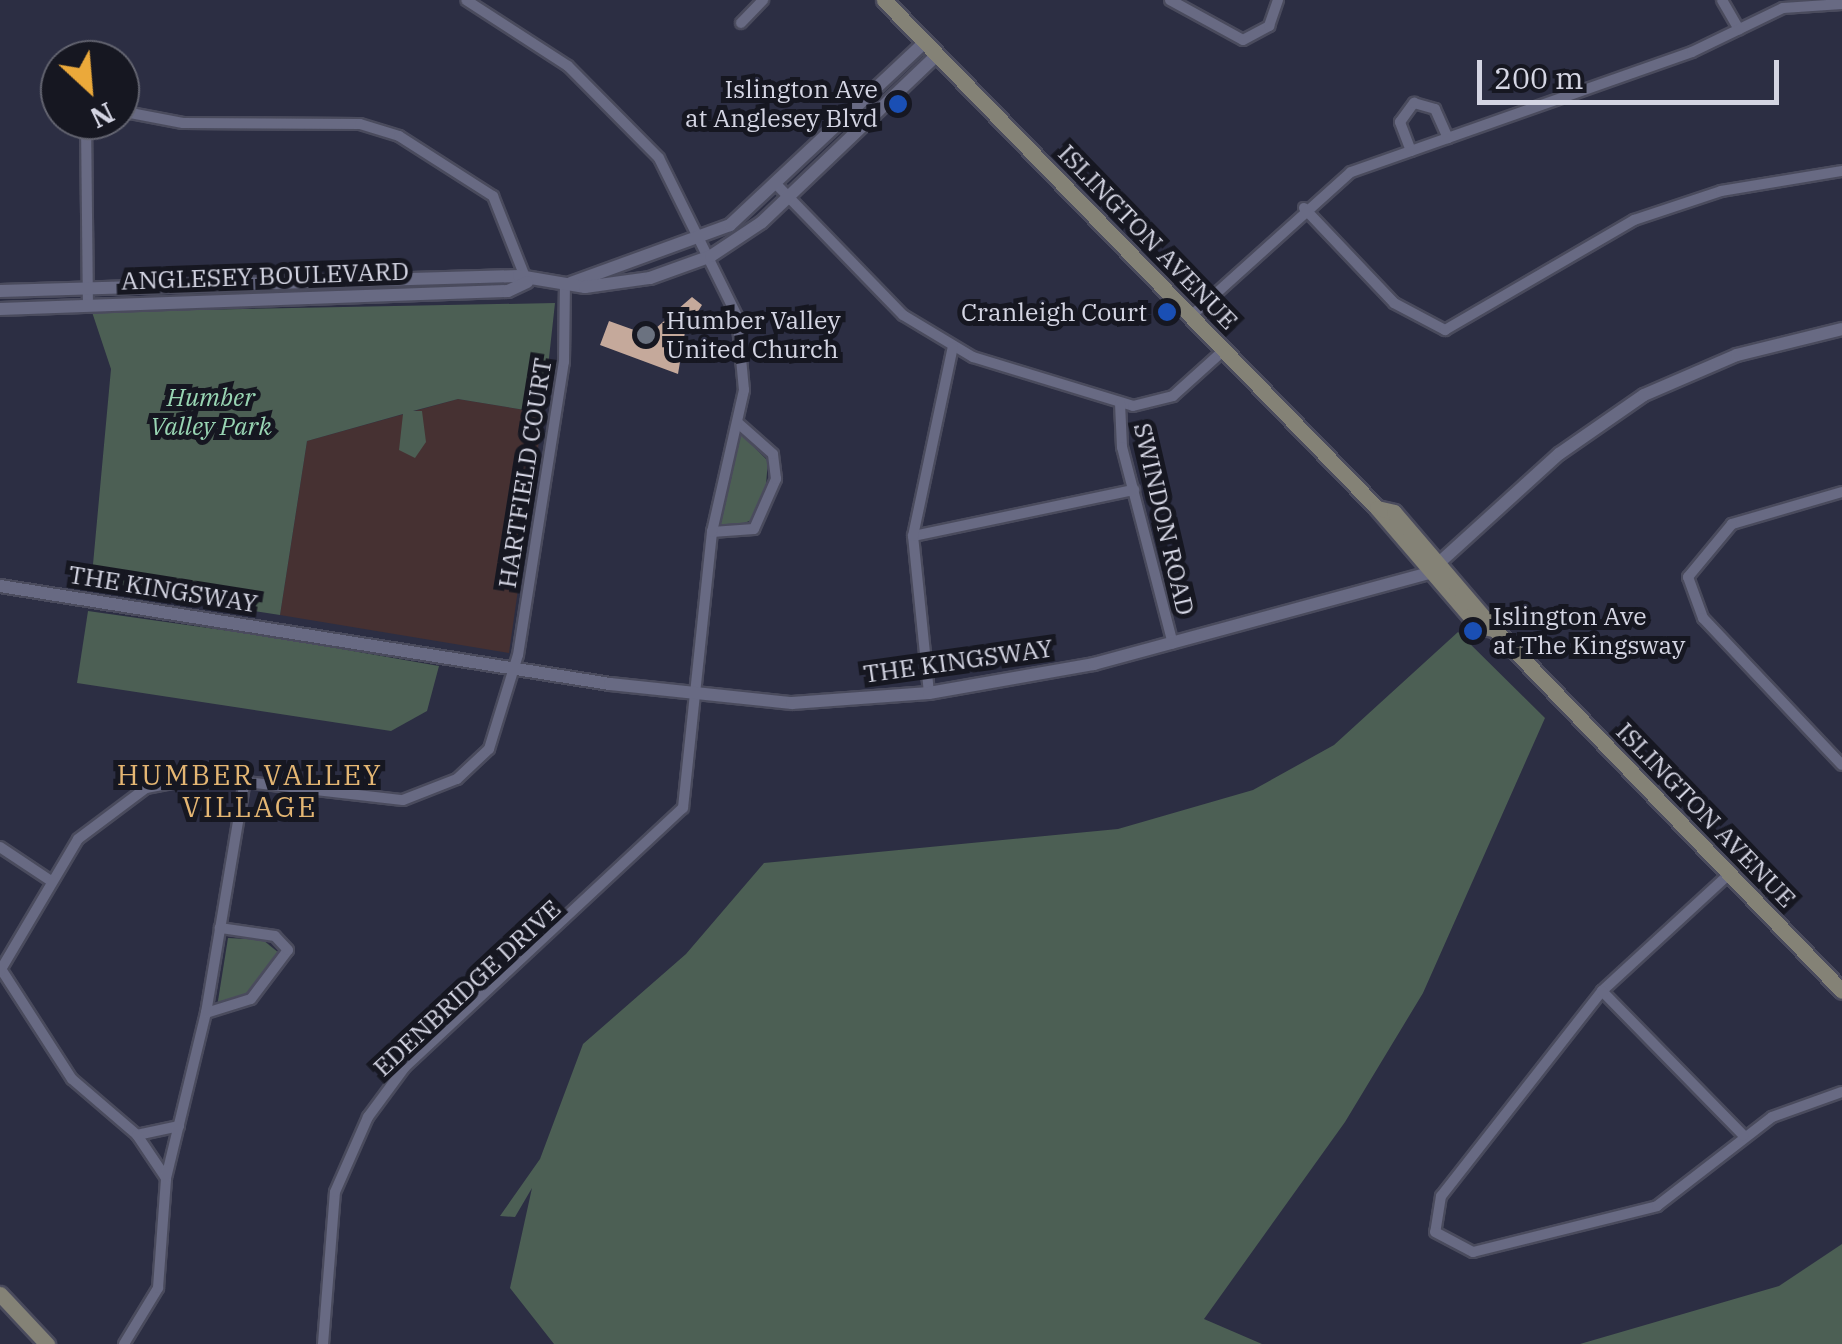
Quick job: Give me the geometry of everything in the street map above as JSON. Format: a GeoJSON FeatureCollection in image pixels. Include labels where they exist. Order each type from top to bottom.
{"type":"FeatureCollection","features":[{"type":"Feature","properties":{"kind":"main road","name":"ISLINGTON AVENUE"},"geometry":{"type":"LineString","coordinates":[[884,0],[1436,568],[1478,626],[1494,629],[1727,876],[1842,991]]}},
{"type":"Feature","properties":{"kind":"main road"},"geometry":{"type":"LineString","coordinates":[[0,1294],[47,1344]]}},
{"type":"Feature","properties":{"kind":"street","name":"EDENBRIDGE DRIVE"},"geometry":{"type":"LineString","coordinates":[[323,1344],[335,1192],[368,1117],[405,1067],[672,824],[690,792],[712,532],[738,423],[742,337],[704,240],[626,118],[568,66],[466,0]]}},
{"type":"Feature","properties":{"kind":"street"},"geometry":{"type":"LineString","coordinates":[[741,24],[763,0]]}},
{"type":"Feature","properties":{"kind":"street"},"geometry":{"type":"LineString","coordinates":[[1170,0],[1243,40],[1270,26],[1278,0]]}},
{"type":"Feature","properties":{"kind":"street"},"geometry":{"type":"LineString","coordinates":[[1722,0],[1738,30]]}},
{"type":"Feature","properties":{"kind":"street"},"geometry":{"type":"LineString","coordinates":[[1191,316],[1304,208],[1351,172],[1738,30],[1783,8],[1842,4]]}},
{"type":"Feature","properties":{"kind":"street","name":"ANGLESEY BOULEVARD"},"geometry":{"type":"LineString","coordinates":[[568,283],[704,240],[779,187],[924,43]]}},
{"type":"Feature","properties":{"kind":"street","name":"ANGLESEY BOULEVARD"},"geometry":{"type":"LineString","coordinates":[[0,308],[88,297],[650,278],[711,256],[791,199],[936,56]]}},
{"type":"Feature","properties":{"kind":"street"},"geometry":{"type":"LineString","coordinates":[[1410,151],[1400,122],[1414,102],[1436,109],[1448,138]]}},
{"type":"Feature","properties":{"kind":"street"},"geometry":{"type":"LineString","coordinates":[[140,115],[172,122],[360,124],[400,136],[492,196],[528,282]]}},
{"type":"Feature","properties":{"kind":"street"},"geometry":{"type":"LineString","coordinates":[[86,140],[88,297]]}},
{"type":"Feature","properties":{"kind":"street"},"geometry":{"type":"LineString","coordinates":[[1304,208],[1405,313],[1444,330],[1634,220],[1720,191],[1842,171]]}},
{"type":"Feature","properties":{"kind":"street"},"geometry":{"type":"LineString","coordinates":[[779,187],[904,315],[954,347],[1120,403],[1173,396],[1224,350]]}},
{"type":"Feature","properties":{"kind":"street","name":"HARTFIELD COURT"},"geometry":{"type":"LineString","coordinates":[[0,970],[48,879],[94,820],[127,797],[186,776],[364,800],[436,790],[490,749],[516,668],[564,362],[568,283]]}},
{"type":"Feature","properties":{"kind":"street","name":"ANGLESEY BOULEVARD"},"geometry":{"type":"LineString","coordinates":[[0,291],[88,297]]}},
{"type":"Feature","properties":{"kind":"street","name":"THE KINGSWAY"},"geometry":{"type":"LineString","coordinates":[[0,586],[701,694],[792,703],[929,693],[1173,644],[1436,568],[1559,454],[1644,395],[1737,355],[1842,330]]}},
{"type":"Feature","properties":{"kind":"street"},"geometry":{"type":"LineString","coordinates":[[929,693],[913,536],[954,347]]}},
{"type":"Feature","properties":{"kind":"street","name":"SWINDON ROAD"},"geometry":{"type":"LineString","coordinates":[[1120,403],[1134,490],[1173,644]]}},
{"type":"Feature","properties":{"kind":"street"},"geometry":{"type":"LineString","coordinates":[[712,532],[754,529],[776,478],[773,454],[738,423]]}},
{"type":"Feature","properties":{"kind":"street"},"geometry":{"type":"LineString","coordinates":[[913,536],[1134,490]]}},
{"type":"Feature","properties":{"kind":"street"},"geometry":{"type":"LineString","coordinates":[[1842,492],[1732,524],[1703,548],[1688,577],[1703,618],[1842,765]]}},
{"type":"Feature","properties":{"kind":"street"},"geometry":{"type":"LineString","coordinates":[[124,1344],[158,1288],[166,1178],[206,1013],[245,781]]}},
{"type":"Feature","properties":{"kind":"street"},"geometry":{"type":"LineString","coordinates":[[0,847],[48,879]]}},
{"type":"Feature","properties":{"kind":"street"},"geometry":{"type":"LineString","coordinates":[[1727,876],[1602,991],[1433,1208],[1443,1244],[1473,1252],[1669,1202],[1743,1135],[1842,1092]]}},
{"type":"Feature","properties":{"kind":"street"},"geometry":{"type":"LineString","coordinates":[[206,1013],[251,999],[288,950],[275,936],[220,928]]}},
{"type":"Feature","properties":{"kind":"street"},"geometry":{"type":"LineString","coordinates":[[0,970],[72,1079],[137,1134],[166,1178]]}},
{"type":"Feature","properties":{"kind":"street"},"geometry":{"type":"LineString","coordinates":[[1602,991],[1743,1135]]}},
{"type":"Feature","properties":{"kind":"street"},"geometry":{"type":"LineString","coordinates":[[137,1134],[179,1126]]}},
{"type":"Feature","properties":{"kind":"shaded area"},"geometry":{"type":"Polygon","coordinates":[[[458,399],[543,413],[509,653],[280,615],[307,441],[458,399]]]}},
{"type":"Feature","properties":{"kind":"green space"},"geometry":{"type":"Polygon","coordinates":[[[513,280],[520,285],[95,296],[96,294],[513,280]]]}},
{"type":"Feature","properties":{"kind":"green space","name":"Humber Valley Park"},"geometry":{"type":"Polygon","coordinates":[[[555,303],[543,413],[458,399],[413,411],[422,411],[426,442],[415,458],[399,450],[403,414],[307,441],[280,615],[91,586],[111,369],[92,312],[555,303]]]}},
{"type":"Feature","properties":{"kind":"green space"},"geometry":{"type":"Polygon","coordinates":[[[741,434],[768,461],[765,496],[752,520],[725,530],[718,521],[741,434]]]}},
{"type":"Feature","properties":{"kind":"green space"},"geometry":{"type":"Polygon","coordinates":[[[88,611],[439,666],[427,711],[391,731],[77,683],[88,611]]]}},
{"type":"Feature","properties":{"kind":"green space"},"geometry":{"type":"Polygon","coordinates":[[[1458,632],[1545,718],[1423,993],[1345,1122],[1204,1319],[1262,1344],[554,1344],[510,1288],[532,1188],[515,1217],[500,1216],[540,1159],[583,1044],[686,954],[764,863],[1118,829],[1253,790],[1334,745],[1458,632]]]}},
{"type":"Feature","properties":{"kind":"green space"},"geometry":{"type":"Polygon","coordinates":[[[228,938],[263,940],[279,953],[247,996],[217,1007],[228,938]]]}},
{"type":"Feature","properties":{"kind":"green space"},"geometry":{"type":"Polygon","coordinates":[[[1842,1244],[1842,1344],[1580,1344],[1779,1286],[1842,1244]]]}},
{"type":"Feature","properties":{"kind":"building","name":"Humber Valley United Church"},"geometry":{"type":"Polygon","coordinates":[[[692,297],[702,305],[685,332],[678,374],[600,345],[609,321],[648,335],[692,297]]]}},
{"type":"Feature","properties":{"kind":"place","name":"Islington Ave at Anglesey Blvd"},"geometry":{"type":"Point","coordinates":[898,104]}},
{"type":"Feature","properties":{"kind":"place","name":"Cranleigh Court"},"geometry":{"type":"Point","coordinates":[1167,312]}},
{"type":"Feature","properties":{"kind":"place","name":"Humber Valley United Church"},"geometry":{"type":"Point","coordinates":[646,335]}},
{"type":"Feature","properties":{"kind":"place","name":"Islington Ave at The Kingsway"},"geometry":{"type":"Point","coordinates":[1473,631]}},
{"type":"Feature","properties":{"kind":"district","name":"HUMBER VALLEY VILLAGE"},"geometry":{"type":"Point","coordinates":[250,791]}}]}
